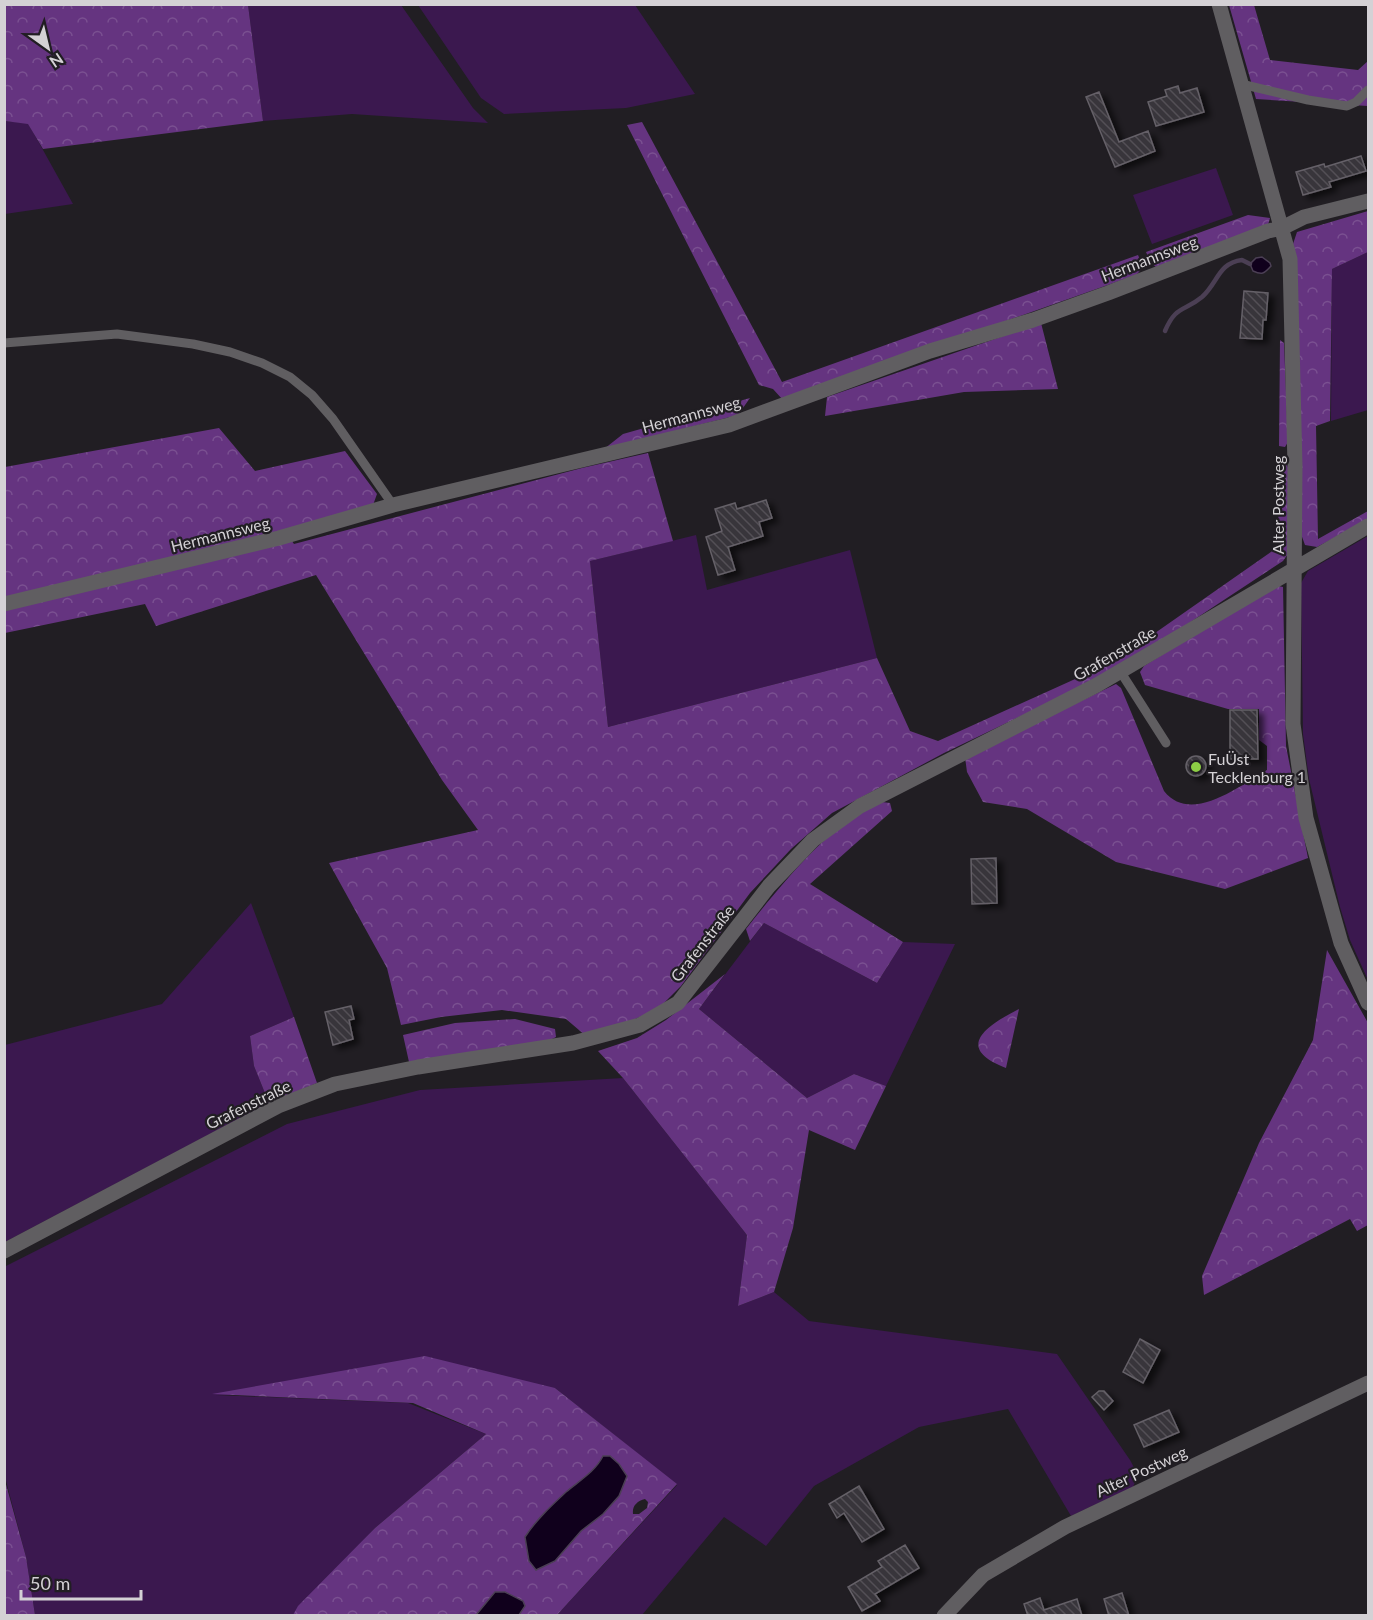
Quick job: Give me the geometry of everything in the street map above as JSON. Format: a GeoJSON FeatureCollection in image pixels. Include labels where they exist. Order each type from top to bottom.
{"type":"FeatureCollection","features":[{"type":"Feature","properties":{"kind":"street","name":"Alter Postweg"},"geometry":{"type":"LineString","coordinates":[[1220,4],[1290,259],[1295,466],[1293,724],[1306,818],[1341,944],[1368,1003]]}},
{"type":"Feature","properties":{"kind":"street","name":"Hermannsweg"},"geometry":{"type":"LineString","coordinates":[[4,604],[279,538],[393,505],[729,425],[930,351],[1044,316],[1268,231],[1282,228],[1304,217],[1368,201]]}},
{"type":"Feature","properties":{"kind":"street","name":"Grafenstraße"},"geometry":{"type":"LineString","coordinates":[[4,1251],[278,1106],[335,1084],[418,1067],[573,1043],[640,1025],[678,1003],[769,886],[813,840],[860,806],[1098,685],[1368,526]]}},
{"type":"Feature","properties":{"kind":"street","name":"Alter Postweg"},"geometry":{"type":"LineString","coordinates":[[944,1616],[983,1575],[1065,1527],[1368,1383]]}},
{"type":"Feature","properties":{"kind":"lane"},"geometry":{"type":"LineString","coordinates":[[1241,84],[1308,100],[1347,106],[1356,102],[1368,90]]}},
{"type":"Feature","properties":{"kind":"lane"},"geometry":{"type":"LineString","coordinates":[[4,343],[117,334],[193,344],[230,352],[262,363],[290,377],[312,395],[333,419],[393,505]]}},
{"type":"Feature","properties":{"kind":"lane"},"geometry":{"type":"LineString","coordinates":[[1120,671],[1166,743]]}},
{"type":"Feature","properties":{"kind":"shaded area"},"geometry":{"type":"Polygon","coordinates":[[[248,5],[401,5],[473,108],[488,123],[352,114],[263,121],[248,5]]]}},
{"type":"Feature","properties":{"kind":"shaded area"},"geometry":{"type":"Polygon","coordinates":[[[418,5],[635,5],[695,94],[626,108],[504,114],[481,98],[418,5]]]}},
{"type":"Feature","properties":{"kind":"shaded area"},"geometry":{"type":"Polygon","coordinates":[[[4,121],[28,123],[73,204],[5,214],[4,121]]]}},
{"type":"Feature","properties":{"kind":"shaded area"},"geometry":{"type":"Polygon","coordinates":[[[1216,168],[1233,215],[1152,244],[1133,195],[1216,168]]]}},
{"type":"Feature","properties":{"kind":"shaded area"},"geometry":{"type":"Polygon","coordinates":[[[1368,252],[1368,410],[1331,421],[1332,269],[1368,252]]]}},
{"type":"Feature","properties":{"kind":"shaded area"},"geometry":{"type":"Polygon","coordinates":[[[1262,257],[1271,266],[1263,273],[1253,271],[1250,264],[1256,258],[1262,257]]]}},
{"type":"Feature","properties":{"kind":"shaded area"},"geometry":{"type":"Polygon","coordinates":[[[696,535],[707,590],[850,550],[877,658],[608,727],[590,561],[696,535]]]}},
{"type":"Feature","properties":{"kind":"shaded area"},"geometry":{"type":"Polygon","coordinates":[[[1368,536],[1368,980],[1350,940],[1340,907],[1309,779],[1303,734],[1301,583],[1308,571],[1368,536]]]}},
{"type":"Feature","properties":{"kind":"shaded area"},"geometry":{"type":"Polygon","coordinates":[[[251,903],[294,1017],[250,1036],[254,1066],[269,1103],[5,1242],[5,1045],[162,1004],[251,903]]]}},
{"type":"Feature","properties":{"kind":"shaded area"},"geometry":{"type":"Polygon","coordinates":[[[764,923],[877,983],[903,942],[955,944],[886,1086],[854,1074],[807,1098],[699,1009],[764,923]]]}},
{"type":"Feature","properties":{"kind":"shaded area"},"geometry":{"type":"Polygon","coordinates":[[[623,1078],[747,1235],[738,1306],[774,1292],[809,1321],[1057,1354],[1130,1460],[1138,1475],[1133,1487],[1071,1516],[1008,1409],[919,1427],[814,1486],[766,1546],[724,1517],[642,1615],[557,1615],[677,1485],[555,1388],[216,1395],[408,1403],[486,1434],[375,1528],[293,1615],[35,1615],[26,1557],[5,1477],[4,1267],[287,1124],[420,1090],[623,1078]]]}},
{"type":"Feature","properties":{"kind":"shaded area"},"geometry":{"type":"Polygon","coordinates":[[[603,1456],[610,1456],[627,1476],[619,1496],[603,1514],[581,1531],[555,1561],[536,1570],[529,1561],[525,1537],[544,1513],[591,1472],[603,1456]]]}},
{"type":"Feature","properties":{"kind":"shaded area"},"geometry":{"type":"Polygon","coordinates":[[[495,1592],[505,1592],[523,1601],[525,1606],[519,1615],[476,1615],[495,1592]]]}},
{"type":"Feature","properties":{"kind":"green space"},"geometry":{"type":"Polygon","coordinates":[[[4,5],[248,5],[263,121],[43,149],[28,124],[5,121],[4,5]]]}},
{"type":"Feature","properties":{"kind":"green space"},"geometry":{"type":"Polygon","coordinates":[[[1229,5],[1254,5],[1270,60],[1358,70],[1368,61],[1368,106],[1256,99],[1229,5]]]}},
{"type":"Feature","properties":{"kind":"green space"},"geometry":{"type":"Polygon","coordinates":[[[642,122],[782,382],[1138,255],[1141,268],[1136,275],[783,400],[773,389],[759,385],[627,125],[642,122]]]}},
{"type":"Feature","properties":{"kind":"green space"},"geometry":{"type":"Polygon","coordinates":[[[1368,211],[1368,252],[1332,269],[1330,421],[1316,426],[1318,539],[1368,511],[1368,520],[1317,547],[1305,545],[1301,534],[1292,247],[1297,232],[1368,211]]]}},
{"type":"Feature","properties":{"kind":"green space"},"geometry":{"type":"Polygon","coordinates":[[[1248,215],[1270,218],[1268,225],[1156,267],[1151,263],[1146,252],[1248,215]]]}},
{"type":"Feature","properties":{"kind":"green space"},"geometry":{"type":"Polygon","coordinates":[[[1041,323],[1058,389],[964,392],[825,416],[827,397],[1041,323]]]}},
{"type":"Feature","properties":{"kind":"green space"},"geometry":{"type":"Polygon","coordinates":[[[1280,340],[1284,343],[1288,442],[1285,447],[1279,446],[1280,340]]]}},
{"type":"Feature","properties":{"kind":"green space"},"geometry":{"type":"Polygon","coordinates":[[[750,398],[738,415],[604,449],[623,434],[750,398]]]}},
{"type":"Feature","properties":{"kind":"green space"},"geometry":{"type":"Polygon","coordinates":[[[219,428],[255,471],[345,451],[377,494],[373,505],[284,530],[294,544],[582,468],[648,453],[673,541],[590,561],[608,727],[877,658],[910,731],[938,741],[1115,661],[1278,547],[1279,463],[1284,461],[1289,469],[1290,551],[1283,561],[1136,658],[944,753],[832,813],[791,849],[750,893],[681,986],[658,1009],[626,1023],[586,1036],[566,1019],[502,1010],[441,1017],[401,1025],[387,968],[329,863],[478,830],[442,780],[316,575],[156,626],[145,604],[5,633],[5,467],[219,428]]]}},
{"type":"Feature","properties":{"kind":"green space"},"geometry":{"type":"Polygon","coordinates":[[[1278,586],[1283,587],[1286,746],[1308,858],[1225,889],[1116,862],[1027,809],[983,802],[967,772],[965,757],[1116,684],[1121,688],[1164,791],[1175,801],[1201,804],[1229,793],[1267,770],[1267,746],[1259,740],[1259,709],[1228,709],[1145,685],[1140,672],[1144,666],[1244,604],[1278,586]]]}},
{"type":"Feature","properties":{"kind":"green space"},"geometry":{"type":"Polygon","coordinates":[[[882,802],[890,803],[892,811],[810,884],[903,942],[877,983],[764,923],[750,941],[746,929],[811,853],[856,814],[882,802]]]}},
{"type":"Feature","properties":{"kind":"green space"},"geometry":{"type":"Polygon","coordinates":[[[1327,950],[1368,1023],[1368,1225],[1357,1231],[1350,1219],[1204,1295],[1202,1276],[1259,1143],[1313,1040],[1327,950]]]}},
{"type":"Feature","properties":{"kind":"green space"},"geometry":{"type":"Polygon","coordinates":[[[725,974],[699,1009],[807,1098],[854,1074],[886,1086],[855,1150],[809,1130],[793,1228],[774,1292],[738,1306],[747,1235],[623,1078],[598,1051],[637,1038],[666,1020],[725,974]]]}},
{"type":"Feature","properties":{"kind":"green space"},"geometry":{"type":"Polygon","coordinates":[[[1019,1009],[1006,1068],[981,1053],[978,1045],[987,1029],[1019,1009]]]}},
{"type":"Feature","properties":{"kind":"green space"},"geometry":{"type":"Polygon","coordinates":[[[294,1017],[317,1083],[269,1103],[254,1066],[250,1036],[294,1017]]]}},
{"type":"Feature","properties":{"kind":"green space"},"geometry":{"type":"Polygon","coordinates":[[[515,1019],[555,1029],[556,1037],[546,1042],[409,1062],[403,1035],[455,1023],[515,1019]]]}},
{"type":"Feature","properties":{"kind":"green space"},"geometry":{"type":"Polygon","coordinates":[[[425,1356],[555,1388],[677,1484],[557,1615],[519,1615],[524,1606],[495,1592],[476,1615],[293,1615],[298,1606],[375,1528],[486,1434],[413,1403],[212,1394],[425,1356]],[[603,1456],[591,1472],[544,1513],[525,1537],[555,1561],[581,1531],[603,1514],[603,1456]],[[645,1499],[636,1504],[633,1514],[639,1514],[647,1508],[648,1502],[645,1499]]]}},
{"type":"Feature","properties":{"kind":"green space"},"geometry":{"type":"Polygon","coordinates":[[[4,1477],[26,1557],[35,1615],[5,1615],[4,1477]]]}},
{"type":"Feature","properties":{"kind":"building"},"geometry":{"type":"Polygon","coordinates":[[[1178,86],[1180,93],[1197,88],[1204,112],[1156,126],[1148,102],[1167,96],[1165,90],[1178,86]]]}},
{"type":"Feature","properties":{"kind":"building"},"geometry":{"type":"Polygon","coordinates":[[[1099,92],[1119,142],[1148,131],[1155,151],[1115,167],[1086,97],[1099,92]]]}},
{"type":"Feature","properties":{"kind":"building"},"geometry":{"type":"Polygon","coordinates":[[[1361,156],[1366,171],[1329,182],[1331,187],[1303,195],[1296,172],[1324,164],[1325,167],[1361,156]]]}},
{"type":"Feature","properties":{"kind":"building"},"geometry":{"type":"Polygon","coordinates":[[[1244,291],[1268,293],[1262,339],[1240,338],[1244,291]]]}},
{"type":"Feature","properties":{"kind":"building"},"geometry":{"type":"Polygon","coordinates":[[[766,500],[772,518],[759,522],[763,536],[728,547],[735,570],[718,575],[706,537],[722,531],[715,509],[735,503],[737,509],[766,500]]]}},
{"type":"Feature","properties":{"kind":"building"},"geometry":{"type":"Polygon","coordinates":[[[1230,710],[1257,710],[1258,759],[1230,759],[1230,710]]]}},
{"type":"Feature","properties":{"kind":"building","name":"FuÜst Tecklenburg 1"},"geometry":{"type":"Polygon","coordinates":[[[1192,756],[1200,756],[1206,762],[1206,770],[1200,776],[1192,776],[1186,770],[1186,762],[1192,756]]]}},
{"type":"Feature","properties":{"kind":"building"},"geometry":{"type":"Polygon","coordinates":[[[996,858],[997,903],[972,904],[971,859],[996,858]]]}},
{"type":"Feature","properties":{"kind":"building"},"geometry":{"type":"Polygon","coordinates":[[[351,1006],[354,1019],[349,1020],[353,1039],[333,1045],[325,1012],[351,1006]]]}},
{"type":"Feature","properties":{"kind":"building"},"geometry":{"type":"Polygon","coordinates":[[[1140,1339],[1160,1350],[1143,1383],[1123,1372],[1140,1339]]]}},
{"type":"Feature","properties":{"kind":"building"},"geometry":{"type":"Polygon","coordinates":[[[1099,1391],[1104,1391],[1113,1401],[1104,1410],[1092,1397],[1099,1391]]]}},
{"type":"Feature","properties":{"kind":"building"},"geometry":{"type":"Polygon","coordinates":[[[1169,1410],[1179,1432],[1144,1447],[1134,1425],[1169,1410]]]}},
{"type":"Feature","properties":{"kind":"building"},"geometry":{"type":"Polygon","coordinates":[[[859,1486],[884,1529],[862,1542],[844,1513],[837,1518],[829,1504],[859,1486]]]}},
{"type":"Feature","properties":{"kind":"building"},"geometry":{"type":"Polygon","coordinates":[[[905,1545],[919,1568],[875,1594],[880,1601],[862,1611],[848,1587],[882,1567],[878,1561],[905,1545]]]}},
{"type":"Feature","properties":{"kind":"building"},"geometry":{"type":"Polygon","coordinates":[[[1122,1593],[1129,1616],[1109,1616],[1104,1599],[1122,1593]]]}},
{"type":"Feature","properties":{"kind":"building"},"geometry":{"type":"Polygon","coordinates":[[[1040,1598],[1044,1610],[1077,1599],[1082,1616],[1028,1616],[1024,1604],[1040,1598]]]}},
{"type":"Feature","properties":{"kind":"waterway"},"geometry":{"type":"LineString","coordinates":[[1165,331],[1173,317],[1202,297],[1228,265],[1242,260],[1250,264]]}},
{"type":"Feature","properties":{"kind":"place","name":"FuÜst Tecklenburg 1"},"geometry":{"type":"Point","coordinates":[1196,767]}}]}
